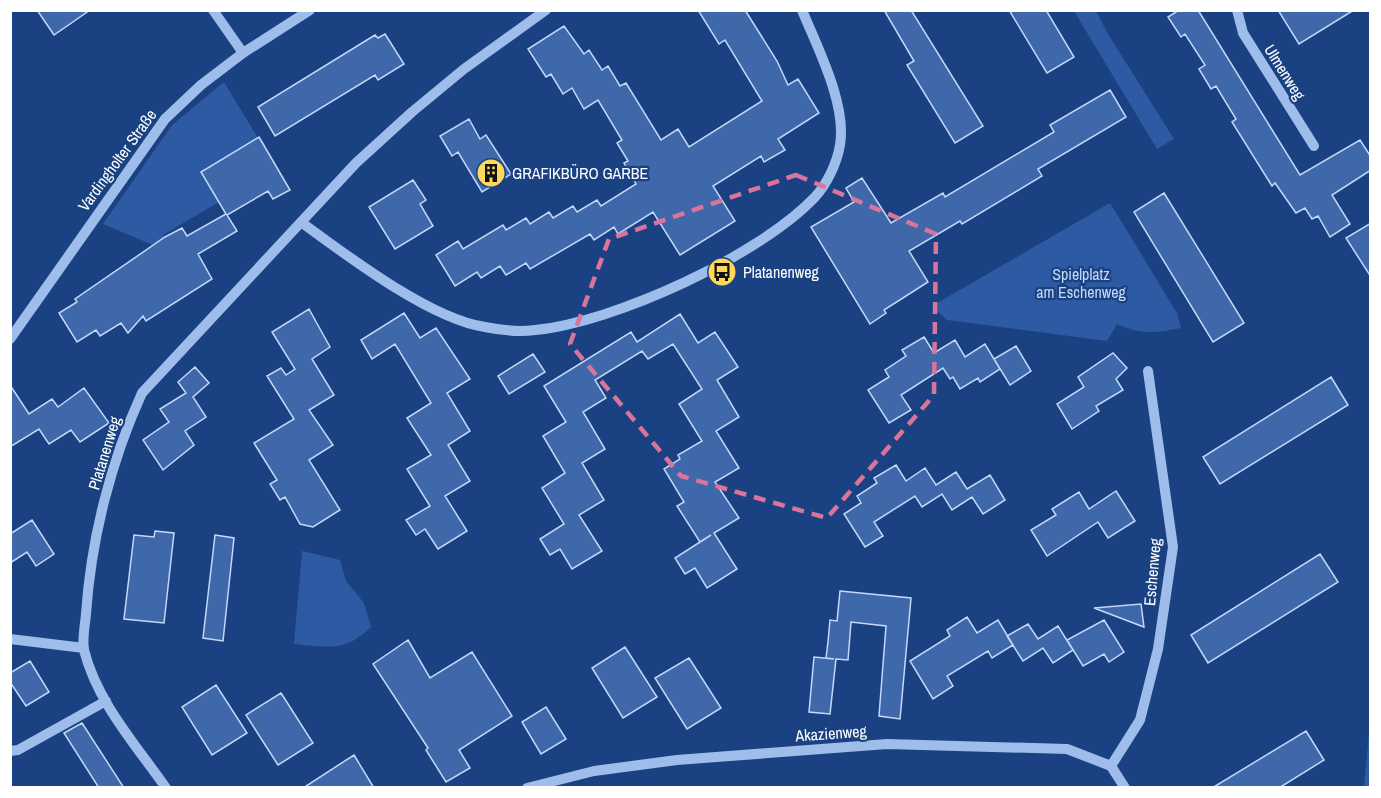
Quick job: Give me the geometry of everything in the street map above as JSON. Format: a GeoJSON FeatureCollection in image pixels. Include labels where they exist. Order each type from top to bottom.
{"type":"FeatureCollection","features":[{"type":"Feature","properties":{"kind":"street"},"geometry":{"type":"LineString","coordinates":[[213,10],[243,53]]}},
{"type":"Feature","properties":{"kind":"street","name":"Vardingholter Straße"},"geometry":{"type":"LineString","coordinates":[[10,339],[165,119],[201,85],[243,53],[310,10]]}},
{"type":"Feature","properties":{"kind":"street","name":"Platanenweg"},"geometry":{"type":"LineString","coordinates":[[166,788],[106,701],[84,648],[88,575],[105,500],[123,434],[142,393],[356,163],[412,111],[464,69],[546,10]]}},
{"type":"Feature","properties":{"kind":"street"},"geometry":{"type":"LineString","coordinates":[[301,222],[357,264],[437,310],[484,327],[534,331],[585,321],[688,281],[730,259],[792,216],[815,197],[831,173],[841,144],[839,116],[834,91],[802,10]]}},
{"type":"Feature","properties":{"kind":"street","name":"Ulmenweg"},"geometry":{"type":"LineString","coordinates":[[1237,10],[1243,33],[1314,146]]}},
{"type":"Feature","properties":{"kind":"street","name":"Eschenweg"},"geometry":{"type":"LineString","coordinates":[[1111,766],[1140,720],[1158,649],[1173,547],[1148,371]]}},
{"type":"Feature","properties":{"kind":"street"},"geometry":{"type":"LineString","coordinates":[[10,639],[84,648]]}},
{"type":"Feature","properties":{"kind":"street"},"geometry":{"type":"LineString","coordinates":[[10,751],[18,750],[106,701]]}},
{"type":"Feature","properties":{"kind":"street","name":"Akazienweg"},"geometry":{"type":"LineString","coordinates":[[527,788],[594,771],[677,760],[887,744],[1067,749],[1111,766]]}},
{"type":"Feature","properties":{"kind":"street"},"geometry":{"type":"LineString","coordinates":[[1111,766],[1125,788]]}},
{"type":"Feature","properties":{"kind":"highlighted area"},"geometry":{"type":"Polygon","coordinates":[[[796,175],[936,234],[934,395],[827,518],[681,476],[570,344],[609,239],[796,175]]]}},
{"type":"Feature","properties":{"kind":"green space"},"geometry":{"type":"Polygon","coordinates":[[[1074,11],[1096,11],[1174,139],[1157,149],[1074,11]]]}},
{"type":"Feature","properties":{"kind":"green space"},"geometry":{"type":"Polygon","coordinates":[[[224,82],[258,138],[219,202],[163,235],[174,254],[103,224],[172,125],[224,82]]]}},
{"type":"Feature","properties":{"kind":"green space","name":"Spielplatz am Eschenweg"},"geometry":{"type":"Polygon","coordinates":[[[1110,203],[1177,313],[1181,328],[1148,332],[1133,330],[1117,324],[1107,341],[947,320],[932,306],[1110,203]]]}},
{"type":"Feature","properties":{"kind":"green space"},"geometry":{"type":"Polygon","coordinates":[[[302,551],[340,560],[346,581],[364,603],[371,627],[344,645],[326,647],[294,644],[302,551]]]}},
{"type":"Feature","properties":{"kind":"green space"},"geometry":{"type":"Polygon","coordinates":[[[1370,721],[1370,787],[1364,787],[1370,721]]]}},
{"type":"Feature","properties":{"kind":"building"},"geometry":{"type":"Polygon","coordinates":[[[37,10],[90,10],[54,35],[37,10]]]}},
{"type":"Feature","properties":{"kind":"building"},"geometry":{"type":"Polygon","coordinates":[[[698,10],[745,10],[777,61],[788,85],[798,79],[819,113],[778,139],[785,150],[764,162],[761,156],[713,186],[735,221],[680,255],[653,212],[618,234],[614,227],[594,240],[590,234],[530,269],[526,263],[506,275],[500,266],[481,278],[477,272],[455,286],[436,255],[458,241],[463,249],[503,225],[506,230],[526,218],[530,224],[549,212],[553,218],[573,206],[577,212],[597,200],[601,206],[636,184],[624,163],[628,161],[617,143],[622,140],[598,100],[584,109],[572,88],[563,94],[551,74],[546,77],[528,49],[564,26],[584,54],[589,50],[602,70],[608,66],[620,86],[626,83],[661,140],[678,129],[689,147],[762,101],[725,40],[719,44],[698,10]]]}},
{"type":"Feature","properties":{"kind":"building"},"geometry":{"type":"Polygon","coordinates":[[[884,10],[911,10],[983,126],[955,143],[907,65],[914,61],[884,10]]]}},
{"type":"Feature","properties":{"kind":"building"},"geometry":{"type":"Polygon","coordinates":[[[1009,10],[1046,10],[1074,57],[1047,73],[1009,10]]]}},
{"type":"Feature","properties":{"kind":"building"},"geometry":{"type":"Polygon","coordinates":[[[1179,10],[1198,10],[1300,175],[1360,140],[1371,157],[1371,170],[1332,195],[1350,224],[1330,237],[1318,216],[1312,219],[1305,208],[1296,213],[1275,183],[1272,186],[1232,122],[1236,119],[1216,86],[1211,89],[1199,69],[1205,65],[1185,34],[1181,37],[1168,17],[1179,10]]]}},
{"type":"Feature","properties":{"kind":"building"},"geometry":{"type":"Polygon","coordinates":[[[1278,10],[1354,10],[1299,44],[1278,10]]]}},
{"type":"Feature","properties":{"kind":"building"},"geometry":{"type":"Polygon","coordinates":[[[385,34],[404,64],[378,80],[375,75],[275,136],[258,107],[375,35],[378,38],[385,34]]]}},
{"type":"Feature","properties":{"kind":"building"},"geometry":{"type":"Polygon","coordinates":[[[1110,90],[1126,117],[1038,169],[1042,176],[962,224],[960,221],[909,251],[928,282],[884,310],[886,313],[870,324],[811,227],[854,202],[846,188],[862,178],[891,223],[943,193],[945,197],[1054,132],[1050,125],[1110,90]]]}},
{"type":"Feature","properties":{"kind":"building"},"geometry":{"type":"Polygon","coordinates":[[[469,119],[480,139],[486,135],[511,174],[482,192],[458,152],[452,156],[440,136],[469,119]]]}},
{"type":"Feature","properties":{"kind":"building"},"geometry":{"type":"Polygon","coordinates":[[[259,137],[290,190],[273,199],[268,191],[227,215],[237,231],[198,254],[212,279],[146,321],[143,316],[128,333],[121,323],[100,336],[96,330],[77,342],[59,313],[77,302],[75,299],[165,237],[182,228],[187,236],[226,214],[201,172],[259,137]]]}},
{"type":"Feature","properties":{"kind":"building"},"geometry":{"type":"Polygon","coordinates":[[[413,180],[426,200],[420,204],[433,226],[395,249],[369,207],[413,180]]]}},
{"type":"Feature","properties":{"kind":"building"},"geometry":{"type":"Polygon","coordinates":[[[1164,193],[1244,323],[1213,342],[1134,212],[1164,193]]]}},
{"type":"Feature","properties":{"kind":"building"},"geometry":{"type":"Polygon","coordinates":[[[1371,223],[1371,277],[1346,238],[1371,223]]]}},
{"type":"Feature","properties":{"kind":"building"},"geometry":{"type":"Polygon","coordinates":[[[309,309],[330,347],[312,359],[334,395],[309,410],[333,445],[309,460],[340,510],[313,527],[300,524],[285,497],[280,500],[270,484],[277,480],[254,443],[294,419],[267,376],[281,368],[286,375],[295,369],[272,332],[309,309]]]}},
{"type":"Feature","properties":{"kind":"building"},"geometry":{"type":"Polygon","coordinates":[[[404,313],[420,338],[436,328],[470,379],[447,393],[470,431],[448,445],[470,481],[445,496],[467,531],[438,549],[425,529],[416,535],[406,520],[430,506],[407,469],[431,455],[407,418],[431,403],[395,344],[372,359],[361,340],[404,313]]]}},
{"type":"Feature","properties":{"kind":"building"},"geometry":{"type":"Polygon","coordinates":[[[680,314],[698,343],[715,332],[738,367],[717,380],[739,417],[716,431],[739,468],[715,482],[739,518],[714,533],[737,569],[707,588],[695,568],[685,574],[675,558],[711,535],[700,542],[677,506],[684,502],[664,469],[680,459],[678,455],[702,441],[679,404],[702,389],[673,344],[648,359],[642,351],[595,380],[606,398],[583,412],[605,449],[582,463],[604,500],[579,515],[602,551],[572,569],[560,549],[550,555],[540,539],[564,524],[542,488],[565,473],[543,436],[566,422],[544,386],[631,332],[637,342],[680,314]]]}},
{"type":"Feature","properties":{"kind":"building"},"geometry":{"type":"Polygon","coordinates":[[[924,337],[934,353],[955,340],[965,357],[985,344],[1000,369],[980,382],[978,378],[960,389],[953,377],[950,379],[943,368],[901,395],[911,410],[889,423],[868,390],[889,377],[885,370],[906,356],[902,350],[924,337]]]}},
{"type":"Feature","properties":{"kind":"building"},"geometry":{"type":"Polygon","coordinates":[[[1016,346],[1031,371],[1010,385],[994,359],[1016,346]]]}},
{"type":"Feature","properties":{"kind":"building"},"geometry":{"type":"Polygon","coordinates":[[[1113,353],[1127,368],[1116,379],[1123,390],[1096,406],[1099,411],[1072,429],[1057,404],[1084,387],[1078,377],[1113,353]]]}},
{"type":"Feature","properties":{"kind":"building"},"geometry":{"type":"Polygon","coordinates":[[[533,354],[545,372],[509,394],[498,376],[533,354]]]}},
{"type":"Feature","properties":{"kind":"building"},"geometry":{"type":"Polygon","coordinates":[[[195,367],[209,383],[193,397],[206,417],[185,431],[194,445],[163,470],[143,440],[169,422],[160,409],[186,393],[178,382],[195,367]]]}},
{"type":"Feature","properties":{"kind":"building"},"geometry":{"type":"Polygon","coordinates":[[[1331,377],[1348,405],[1220,484],[1203,457],[1331,377]]]}},
{"type":"Feature","properties":{"kind":"building"},"geometry":{"type":"Polygon","coordinates":[[[10,385],[29,414],[52,399],[58,407],[84,388],[109,423],[80,442],[71,430],[49,444],[39,429],[10,447],[10,385]]]}},
{"type":"Feature","properties":{"kind":"building"},"geometry":{"type":"Polygon","coordinates":[[[896,465],[906,481],[925,468],[936,485],[956,472],[967,489],[990,475],[1005,500],[983,514],[972,497],[952,510],[942,494],[922,507],[915,496],[874,522],[883,536],[865,547],[844,514],[861,503],[857,496],[877,483],[874,478],[896,465]]]}},
{"type":"Feature","properties":{"kind":"building"},"geometry":{"type":"Polygon","coordinates":[[[1116,491],[1135,521],[1108,538],[1098,522],[1047,556],[1031,530],[1056,515],[1052,509],[1079,492],[1089,509],[1116,491]]]}},
{"type":"Feature","properties":{"kind":"building"},"geometry":{"type":"Polygon","coordinates":[[[32,520],[54,554],[36,566],[27,552],[10,563],[10,534],[32,520]]]}},
{"type":"Feature","properties":{"kind":"building"},"geometry":{"type":"Polygon","coordinates":[[[155,531],[174,533],[164,623],[124,619],[134,535],[154,537],[155,531]]]}},
{"type":"Feature","properties":{"kind":"building"},"geometry":{"type":"Polygon","coordinates":[[[215,535],[234,538],[223,641],[203,638],[215,535]]]}},
{"type":"Feature","properties":{"kind":"building"},"geometry":{"type":"Polygon","coordinates":[[[1320,554],[1338,582],[1208,663],[1191,635],[1320,554]]]}},
{"type":"Feature","properties":{"kind":"building"},"geometry":{"type":"Polygon","coordinates":[[[840,591],[911,598],[900,719],[879,716],[886,626],[851,622],[848,660],[836,659],[830,714],[809,712],[814,657],[834,659],[826,658],[830,620],[837,621],[840,591]]]}},
{"type":"Feature","properties":{"kind":"building"},"geometry":{"type":"Polygon","coordinates":[[[1141,604],[1144,627],[1094,608],[1141,604]]]}},
{"type":"Feature","properties":{"kind":"building"},"geometry":{"type":"Polygon","coordinates":[[[967,617],[977,633],[998,620],[1013,645],[992,658],[988,651],[947,676],[953,686],[933,699],[910,661],[950,636],[947,630],[967,617]]]}},
{"type":"Feature","properties":{"kind":"building"},"geometry":{"type":"Polygon","coordinates":[[[1104,620],[1124,652],[1109,662],[1104,654],[1083,666],[1067,640],[1104,620]]]}},
{"type":"Feature","properties":{"kind":"building"},"geometry":{"type":"Polygon","coordinates":[[[1028,624],[1038,639],[1058,626],[1073,650],[1053,663],[1043,648],[1023,661],[1007,636],[1028,624]]]}},
{"type":"Feature","properties":{"kind":"building"},"geometry":{"type":"Polygon","coordinates":[[[408,640],[430,678],[472,652],[512,716],[459,750],[470,768],[446,782],[426,750],[428,748],[373,664],[408,640]]]}},
{"type":"Feature","properties":{"kind":"building"},"geometry":{"type":"Polygon","coordinates":[[[625,647],[657,697],[623,718],[592,668],[625,647]]]}},
{"type":"Feature","properties":{"kind":"building"},"geometry":{"type":"Polygon","coordinates":[[[689,658],[721,708],[687,729],[655,678],[689,658]]]}},
{"type":"Feature","properties":{"kind":"building"},"geometry":{"type":"Polygon","coordinates":[[[30,661],[49,692],[26,706],[10,682],[10,673],[30,661]]]}},
{"type":"Feature","properties":{"kind":"building"},"geometry":{"type":"Polygon","coordinates":[[[216,685],[247,733],[212,755],[182,707],[216,685]]]}},
{"type":"Feature","properties":{"kind":"building"},"geometry":{"type":"Polygon","coordinates":[[[281,693],[313,743],[278,765],[246,715],[281,693]]]}},
{"type":"Feature","properties":{"kind":"building"},"geometry":{"type":"Polygon","coordinates":[[[546,707],[566,739],[541,754],[522,722],[546,707]]]}},
{"type":"Feature","properties":{"kind":"building"},"geometry":{"type":"Polygon","coordinates":[[[82,723],[124,788],[99,788],[64,733],[82,723]]]}},
{"type":"Feature","properties":{"kind":"building"},"geometry":{"type":"Polygon","coordinates":[[[1306,731],[1324,760],[1279,788],[1212,788],[1306,731]]]}},
{"type":"Feature","properties":{"kind":"building"},"geometry":{"type":"Polygon","coordinates":[[[354,755],[374,788],[303,788],[354,755]]]}},
{"type":"Feature","properties":{"kind":"place","name":"GRAFIKBÜRO GARBE"},"geometry":{"type":"Point","coordinates":[491,173]}},
{"type":"Feature","properties":{"kind":"place","name":"Platanenweg"},"geometry":{"type":"Point","coordinates":[722,272]}}]}
